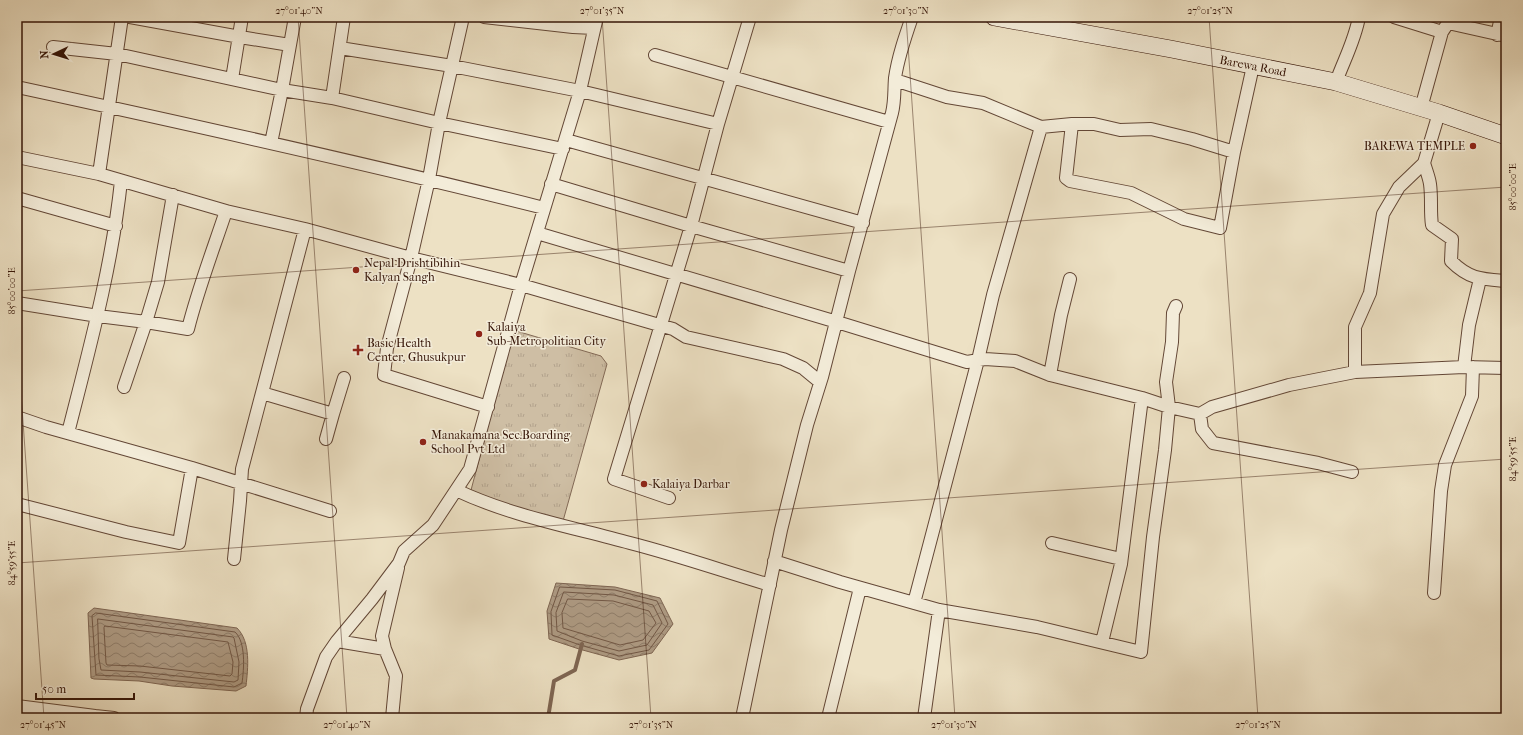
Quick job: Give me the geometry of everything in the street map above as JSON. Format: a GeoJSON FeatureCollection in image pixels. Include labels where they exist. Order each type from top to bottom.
{"type":"FeatureCollection","features":[{"type":"Feature","properties":{"kind":"main road","name":"Barewa Road"},"geometry":{"type":"LineString","coordinates":[[994,17],[1336,82],[1438,113],[1506,136]]}},
{"type":"Feature","properties":{"kind":"street"},"geometry":{"type":"LineString","coordinates":[[99,174],[122,17]]}},
{"type":"Feature","properties":{"kind":"street"},"geometry":{"type":"LineString","coordinates":[[130,17],[240,37],[290,44]]}},
{"type":"Feature","properties":{"kind":"street"},"geometry":{"type":"LineString","coordinates":[[232,79],[240,37],[242,17]]}},
{"type":"Feature","properties":{"kind":"street"},"geometry":{"type":"LineString","coordinates":[[270,143],[282,90],[295,17]]}},
{"type":"Feature","properties":{"kind":"street"},"geometry":{"type":"LineString","coordinates":[[332,98],[344,17]]}},
{"type":"Feature","properties":{"kind":"street"},"geometry":{"type":"LineString","coordinates":[[463,17],[439,123],[429,180],[411,258],[387,348],[384,375],[488,408]]}},
{"type":"Feature","properties":{"kind":"street"},"geometry":{"type":"LineString","coordinates":[[392,718],[396,676],[385,649],[382,636],[399,563],[404,551],[433,525],[470,469],[521,285],[580,91],[595,22],[573,28],[484,17]]}},
{"type":"Feature","properties":{"kind":"street"},"geometry":{"type":"LineString","coordinates":[[669,498],[614,479],[691,226],[718,124],[750,17]]}},
{"type":"Feature","properties":{"kind":"street"},"geometry":{"type":"LineString","coordinates":[[742,718],[774,561],[806,425],[837,322],[849,271],[895,102],[895,80],[902,46],[912,17]]}},
{"type":"Feature","properties":{"kind":"street"},"geometry":{"type":"LineString","coordinates":[[1336,82],[1344,59],[1356,34],[1359,17]]}},
{"type":"Feature","properties":{"kind":"street"},"geometry":{"type":"LineString","coordinates":[[1394,17],[1446,24],[1502,36],[1501,17]]}},
{"type":"Feature","properties":{"kind":"street"},"geometry":{"type":"LineString","coordinates":[[1421,108],[1446,24]]}},
{"type":"Feature","properties":{"kind":"street"},"geometry":{"type":"LineString","coordinates":[[53,47],[117,54],[282,90],[332,98],[439,123],[564,144],[703,178],[863,223]]}},
{"type":"Feature","properties":{"kind":"street"},"geometry":{"type":"LineString","coordinates":[[340,48],[452,66],[580,91],[718,124]]}},
{"type":"Feature","properties":{"kind":"street"},"geometry":{"type":"LineString","coordinates":[[655,55],[889,122]]}},
{"type":"Feature","properties":{"kind":"street"},"geometry":{"type":"LineString","coordinates":[[1072,124],[1066,178],[1070,181],[1131,193],[1184,219],[1220,228],[1234,152],[1253,66]]}},
{"type":"Feature","properties":{"kind":"street"},"geometry":{"type":"LineString","coordinates":[[895,80],[947,97],[983,103],[1041,127],[1072,124],[1094,124],[1120,130],[1151,129],[1192,139],[1234,152]]}},
{"type":"Feature","properties":{"kind":"street"},"geometry":{"type":"LineString","coordinates":[[17,87],[270,143],[544,208]]}},
{"type":"Feature","properties":{"kind":"street"},"geometry":{"type":"LineString","coordinates":[[1354,372],[1355,327],[1370,294],[1384,214],[1400,187],[1424,163],[1438,113]]}},
{"type":"Feature","properties":{"kind":"street"},"geometry":{"type":"LineString","coordinates":[[914,603],[978,360],[993,295],[1041,127]]}},
{"type":"Feature","properties":{"kind":"street"},"geometry":{"type":"LineString","coordinates":[[17,157],[99,174],[226,211],[305,228],[411,258],[521,285],[674,329],[686,337],[783,359],[803,368],[820,382]]}},
{"type":"Feature","properties":{"kind":"street"},"geometry":{"type":"LineString","coordinates":[[1424,163],[1430,183],[1430,213],[1432,225],[1452,239],[1451,261],[1462,271],[1480,279],[1506,281]]}},
{"type":"Feature","properties":{"kind":"street"},"geometry":{"type":"LineString","coordinates":[[68,433],[98,316],[116,226],[122,181]]}},
{"type":"Feature","properties":{"kind":"street"},"geometry":{"type":"LineString","coordinates":[[551,184],[849,271]]}},
{"type":"Feature","properties":{"kind":"street"},"geometry":{"type":"LineString","coordinates":[[124,387],[158,282],[173,195]]}},
{"type":"Feature","properties":{"kind":"street"},"geometry":{"type":"LineString","coordinates":[[17,198],[116,226]]}},
{"type":"Feature","properties":{"kind":"street"},"geometry":{"type":"LineString","coordinates":[[17,303],[188,329],[196,294],[205,275],[226,211]]}},
{"type":"Feature","properties":{"kind":"street"},"geometry":{"type":"LineString","coordinates":[[234,558],[242,469],[305,228]]}},
{"type":"Feature","properties":{"kind":"street"},"geometry":{"type":"LineString","coordinates":[[537,233],[966,362],[985,359],[1015,361],[1050,375],[1200,414],[1212,407],[1289,385],[1354,372],[1469,367],[1506,368]]}},
{"type":"Feature","properties":{"kind":"street"},"geometry":{"type":"LineString","coordinates":[[1050,375],[1061,315],[1070,279]]}},
{"type":"Feature","properties":{"kind":"street"},"geometry":{"type":"LineString","coordinates":[[1434,593],[1441,491],[1445,465],[1472,396],[1469,367],[1470,325],[1480,279]]}},
{"type":"Feature","properties":{"kind":"street"},"geometry":{"type":"LineString","coordinates":[[774,561],[860,588],[939,610],[1037,627],[1141,652],[1153,537],[1165,450],[1169,407],[1166,382],[1176,306]]}},
{"type":"Feature","properties":{"kind":"street"},"geometry":{"type":"LineString","coordinates":[[326,440],[344,378]]}},
{"type":"Feature","properties":{"kind":"street"},"geometry":{"type":"LineString","coordinates":[[262,392],[333,414]]}},
{"type":"Feature","properties":{"kind":"street"},"geometry":{"type":"LineString","coordinates":[[1102,642],[1121,559],[1142,398]]}},
{"type":"Feature","properties":{"kind":"street"},"geometry":{"type":"LineString","coordinates":[[1200,414],[1202,429],[1213,443],[1318,463],[1352,472]]}},
{"type":"Feature","properties":{"kind":"street"},"geometry":{"type":"LineString","coordinates":[[17,417],[192,468],[330,511]]}},
{"type":"Feature","properties":{"kind":"street"},"geometry":{"type":"LineString","coordinates":[[17,504],[126,532],[179,543],[192,468]]}},
{"type":"Feature","properties":{"kind":"street"},"geometry":{"type":"LineString","coordinates":[[456,490],[480,501],[552,523],[632,543],[770,585]]}},
{"type":"Feature","properties":{"kind":"street"},"geometry":{"type":"LineString","coordinates":[[1052,543],[1121,559]]}},
{"type":"Feature","properties":{"kind":"street"},"geometry":{"type":"LineString","coordinates":[[306,718],[307,709],[326,657],[399,563]]}},
{"type":"Feature","properties":{"kind":"street"},"geometry":{"type":"LineString","coordinates":[[828,718],[860,588]]}},
{"type":"Feature","properties":{"kind":"street"},"geometry":{"type":"LineString","coordinates":[[924,718],[939,610]]}},
{"type":"Feature","properties":{"kind":"street"},"geometry":{"type":"LineString","coordinates":[[337,641],[385,649]]}},
{"type":"Feature","properties":{"kind":"street"},"geometry":{"type":"LineString","coordinates":[[17,706],[95,717],[114,718]]}},
{"type":"Feature","properties":{"kind":"green space"},"geometry":{"type":"Polygon","coordinates":[[[513,330],[601,356],[607,364],[563,521],[470,494],[513,330]]]}},
{"type":"Feature","properties":{"kind":"water"},"geometry":{"type":"Polygon","coordinates":[[[556,583],[615,587],[660,598],[673,624],[652,653],[619,660],[549,639],[547,611],[556,583]]]}},
{"type":"Feature","properties":{"kind":"water"},"geometry":{"type":"Polygon","coordinates":[[[94,608],[237,628],[245,640],[247,648],[248,663],[246,686],[236,691],[172,686],[139,681],[91,678],[88,613],[94,608]]]}},
{"type":"Feature","properties":{"kind":"waterway"},"geometry":{"type":"LineString","coordinates":[[548,718],[554,681],[575,670],[582,644]]}},
{"type":"Feature","properties":{"kind":"waterway"},"geometry":{"type":"LineString","coordinates":[[1231,718],[1255,716],[1264,718]]}},
{"type":"Feature","properties":{"kind":"place","name":"BAREWA TEMPLE"},"geometry":{"type":"Point","coordinates":[1473,146]}},
{"type":"Feature","properties":{"kind":"place","name":"Nepal Drishtibihin Kalyan Sangh"},"geometry":{"type":"Point","coordinates":[356,270]}},
{"type":"Feature","properties":{"kind":"place","name":"Kalaiya Sub-Metropolitian City"},"geometry":{"type":"Point","coordinates":[479,334]}},
{"type":"Feature","properties":{"kind":"place","name":"Basic Health Center, Ghusukpur"},"geometry":{"type":"Point","coordinates":[358,350]}},
{"type":"Feature","properties":{"kind":"place","name":"Manakamana Sec.Boarding School Pvt Ltd"},"geometry":{"type":"Point","coordinates":[423,442]}},
{"type":"Feature","properties":{"kind":"place","name":"Kalaiya Darbar"},"geometry":{"type":"Point","coordinates":[644,484]}}]}
